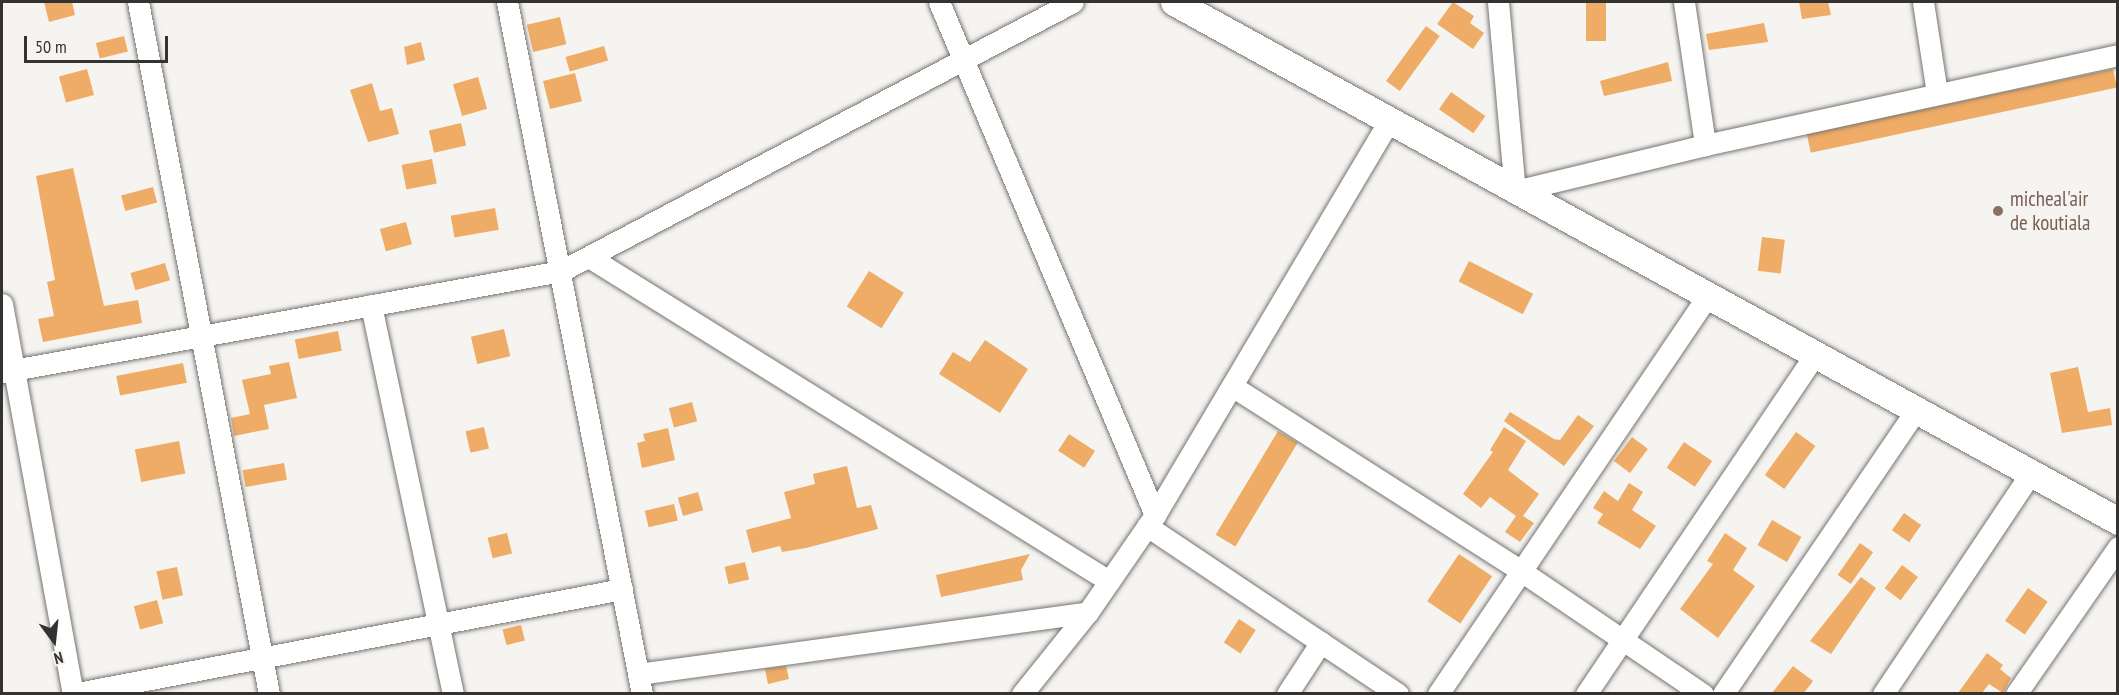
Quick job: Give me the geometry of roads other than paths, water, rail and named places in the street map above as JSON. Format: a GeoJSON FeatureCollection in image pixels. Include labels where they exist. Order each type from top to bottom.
{"type":"FeatureCollection","features":[{"type":"Feature","properties":{"kind":"street"},"geometry":{"type":"LineString","coordinates":[[138,2],[269,693]]}},
{"type":"Feature","properties":{"kind":"street"},"geometry":{"type":"LineString","coordinates":[[507,2],[640,684],[1088,612]]}},
{"type":"Feature","properties":{"kind":"street"},"geometry":{"type":"LineString","coordinates":[[939,2],[1151,520],[1322,642],[1398,693]]}},
{"type":"Feature","properties":{"kind":"street"},"geometry":{"type":"LineString","coordinates":[[8,371],[561,271],[1073,2]]}},
{"type":"Feature","properties":{"kind":"street"},"geometry":{"type":"LineString","coordinates":[[1174,2],[2118,521]]}},
{"type":"Feature","properties":{"kind":"street"},"geometry":{"type":"LineString","coordinates":[[1498,2],[1515,191]]}},
{"type":"Feature","properties":{"kind":"street"},"geometry":{"type":"LineString","coordinates":[[1684,2],[1704,145]]}},
{"type":"Feature","properties":{"kind":"street"},"geometry":{"type":"LineString","coordinates":[[1923,2],[1937,94]]}},
{"type":"Feature","properties":{"kind":"street"},"geometry":{"type":"LineString","coordinates":[[1515,191],[1704,145],[2118,55]]}},
{"type":"Feature","properties":{"kind":"street"},"geometry":{"type":"LineString","coordinates":[[1022,693],[1088,612],[1151,520],[1390,120]]}},
{"type":"Feature","properties":{"kind":"street"},"geometry":{"type":"LineString","coordinates":[[588,257],[1109,581]]}},
{"type":"Feature","properties":{"kind":"street"},"geometry":{"type":"LineString","coordinates":[[1438,693],[1708,295]]}},
{"type":"Feature","properties":{"kind":"street"},"geometry":{"type":"LineString","coordinates":[[2,304],[8,371],[73,693],[622,589]]}},
{"type":"Feature","properties":{"kind":"street"},"geometry":{"type":"LineString","coordinates":[[371,305],[441,625],[453,693]]}},
{"type":"Feature","properties":{"kind":"street"},"geometry":{"type":"LineString","coordinates":[[1586,693],[1815,355]]}},
{"type":"Feature","properties":{"kind":"street"},"geometry":{"type":"LineString","coordinates":[[1232,386],[1521,571],[1703,693]]}},
{"type":"Feature","properties":{"kind":"street"},"geometry":{"type":"LineString","coordinates":[[1723,693],[1916,410]]}},
{"type":"Feature","properties":{"kind":"street"},"geometry":{"type":"LineString","coordinates":[[1883,693],[2031,473]]}},
{"type":"Feature","properties":{"kind":"street"},"geometry":{"type":"LineString","coordinates":[[2016,693],[2118,547]]}},
{"type":"Feature","properties":{"kind":"street"},"geometry":{"type":"LineString","coordinates":[[1287,693],[1322,642]]}},
{"type":"Feature","properties":{"kind":"place","name":"micheal'air de koutiala"},"geometry":{"type":"Point","coordinates":[1998,211]}}]}
